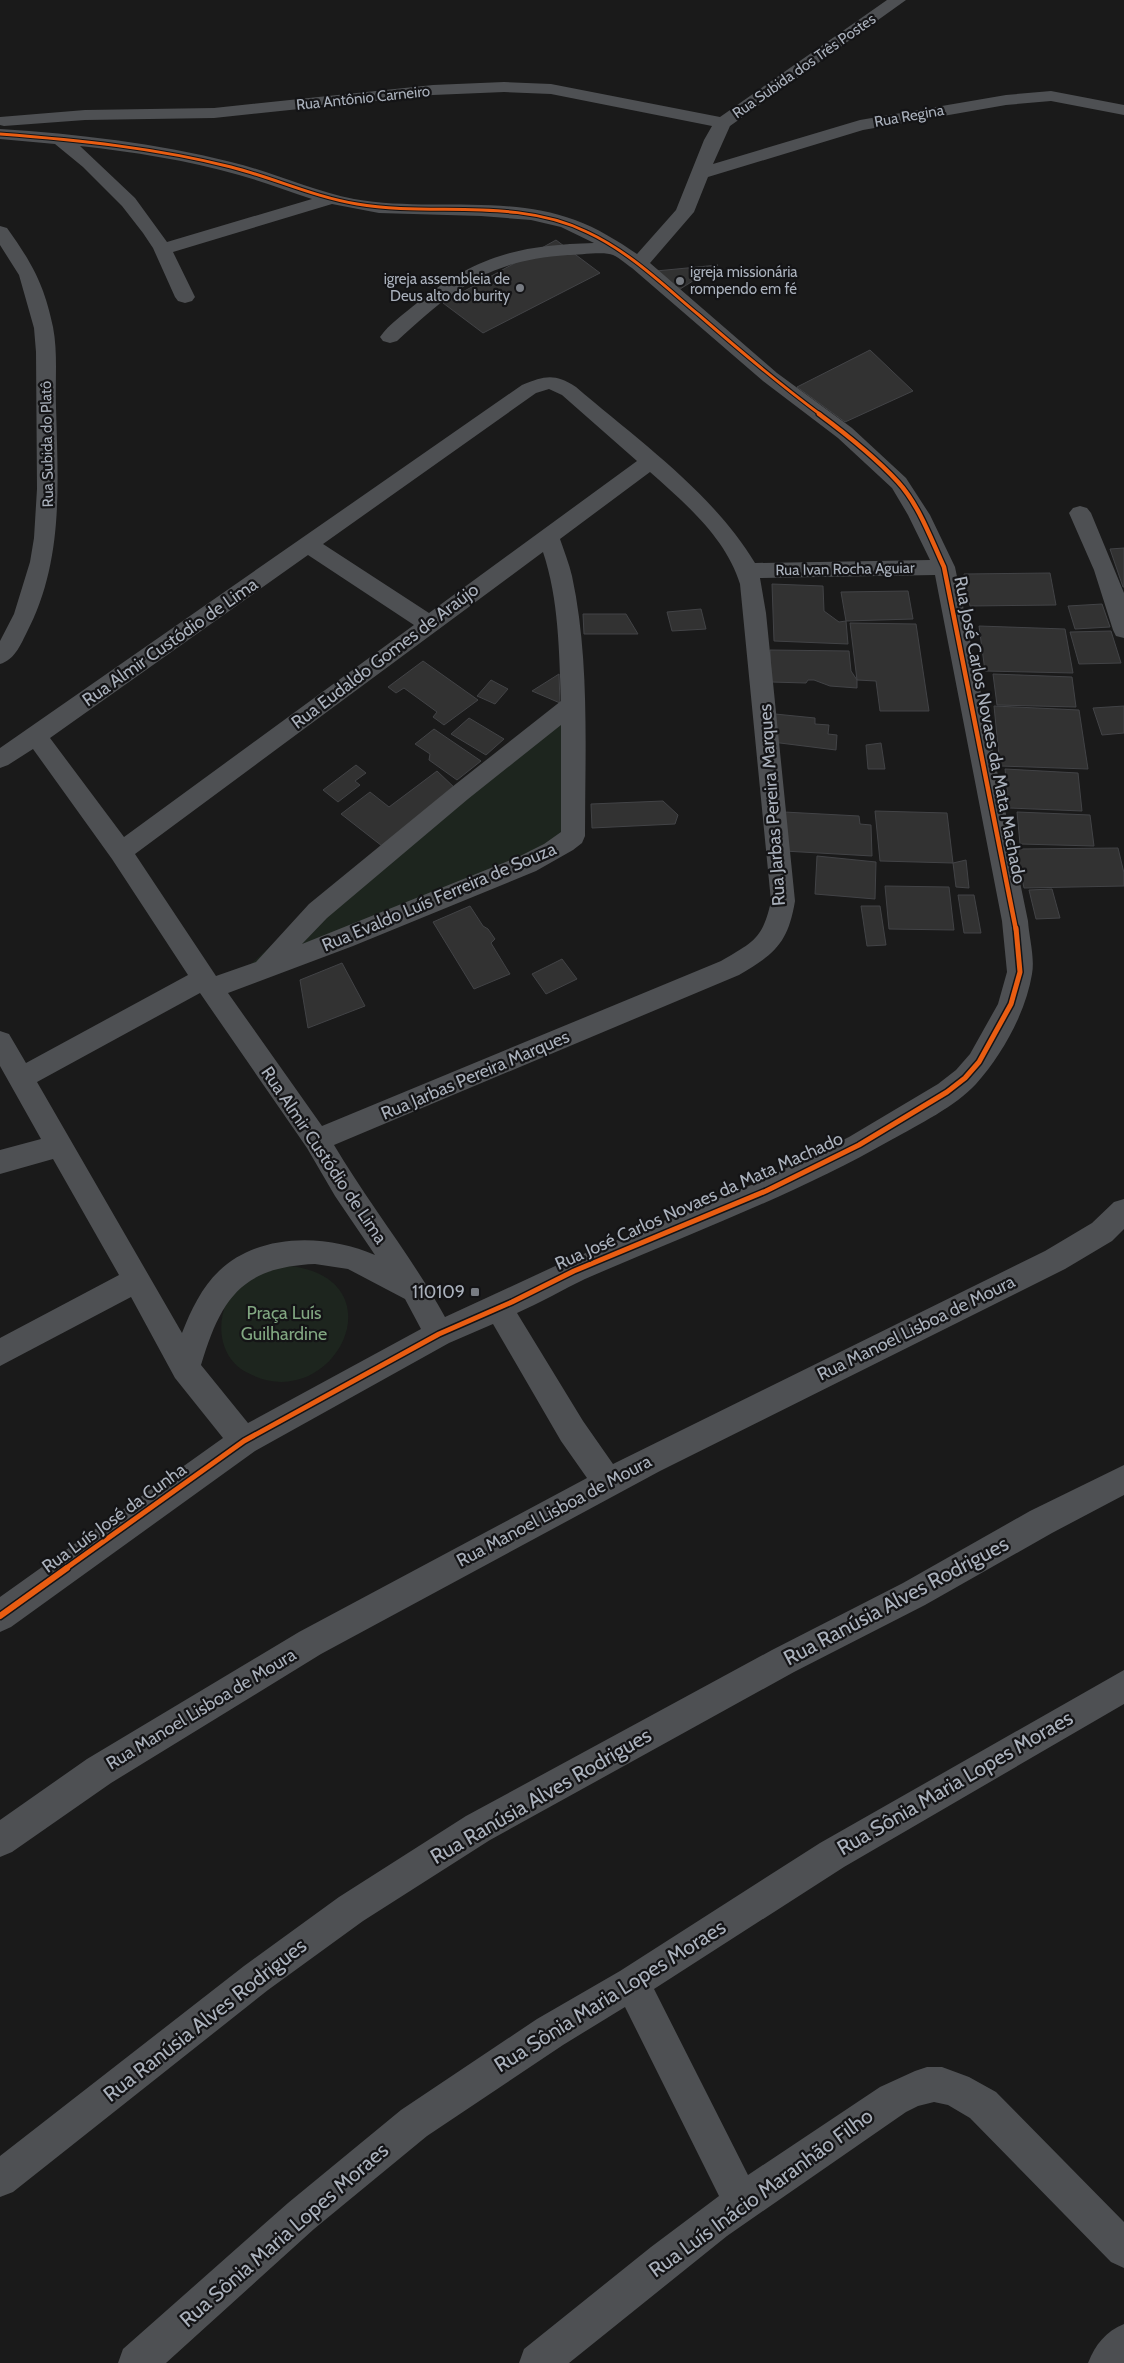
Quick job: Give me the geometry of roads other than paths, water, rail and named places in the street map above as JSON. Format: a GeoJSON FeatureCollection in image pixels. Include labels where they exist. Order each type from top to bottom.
{"type":"FeatureCollection","features":[{"type":"Feature","properties":{"kind":"street","name":"Rua Subida dos Três Postes"},"geometry":{"type":"LineString","coordinates":[[639,264],[685,212],[713,140],[724,123],[756,98],[898,0]]}},
{"type":"Feature","properties":{"kind":"street","name":"Rua Antônio Carneiro"},"geometry":{"type":"LineString","coordinates":[[0,122],[85,115],[167,116],[214,113],[432,90],[504,87],[551,89],[724,123]]}},
{"type":"Feature","properties":{"kind":"street","name":"Rua Regina"},"geometry":{"type":"LineString","coordinates":[[699,174],[860,125],[909,114],[1014,99],[1051,96],[1124,110]]}},
{"type":"Feature","properties":{"kind":"street","name":"Rua José Carlos Novaes da Mata Machado"},"geometry":{"type":"LineString","coordinates":[[0,134],[59,138],[197,159],[234,168],[331,199],[398,210],[510,212],[539,216],[572,225],[616,248],[639,264],[770,377],[845,433],[899,483],[920,515],[944,567],[1015,921],[1020,972],[1011,1004],[991,1044],[965,1078],[953,1088],[905,1119],[859,1145],[766,1190],[574,1270],[439,1334],[244,1441]]}},
{"type":"Feature","properties":{"kind":"street"},"geometry":{"type":"LineString","coordinates":[[59,138],[90,162],[137,212],[162,249],[185,297]]}},
{"type":"Feature","properties":{"kind":"street"},"geometry":{"type":"LineString","coordinates":[[162,249],[331,199]]}},
{"type":"Feature","properties":{"kind":"street","name":"Rua Subida do Platô"},"geometry":{"type":"LineString","coordinates":[[0,232],[23,264],[41,316],[46,344],[49,498],[41,568],[18,630],[0,656]]}},
{"type":"Feature","properties":{"kind":"street"},"geometry":{"type":"LineString","coordinates":[[390,337],[455,283],[493,264],[524,254],[547,251],[616,248]]}},
{"type":"Feature","properties":{"kind":"street","name":"Rua Jarbas Pereira Marques"},"geometry":{"type":"LineString","coordinates":[[317,1140],[730,968],[772,940],[779,924],[783,901],[759,646],[747,571],[732,545],[714,521],[583,401],[558,384],[547,382]]}},
{"type":"Feature","properties":{"kind":"street","name":"Rua Almir Custódio de Lima"},"geometry":{"type":"LineString","coordinates":[[439,1334],[414,1290],[344,1188],[317,1140],[208,984],[121,852],[36,736],[529,389],[547,382]]}},
{"type":"Feature","properties":{"kind":"street","name":"Rua Eudaldo Gomes de Araújo"},"geometry":{"type":"LineString","coordinates":[[121,852],[650,462]]}},
{"type":"Feature","properties":{"kind":"street"},"geometry":{"type":"LineString","coordinates":[[1080,513],[1095,544],[1119,609],[1124,630]]}},
{"type":"Feature","properties":{"kind":"street","name":"Rua Evaldo Luís Ferreira de Souza"},"geometry":{"type":"LineString","coordinates":[[208,984],[264,970],[459,892],[566,843],[573,836],[571,648],[565,592],[548,536]]}},
{"type":"Feature","properties":{"kind":"street"},"geometry":{"type":"LineString","coordinates":[[308,545],[365,580],[428,624]]}},
{"type":"Feature","properties":{"kind":"street","name":"Rua Ivan Rocha Aguiar"},"geometry":{"type":"LineString","coordinates":[[747,571],[944,567]]}},
{"type":"Feature","properties":{"kind":"street","name":"Rua Evaldo Luís Ferreira de Souza"},"geometry":{"type":"LineString","coordinates":[[264,970],[318,911],[573,704]]}},
{"type":"Feature","properties":{"kind":"street"},"geometry":{"type":"LineString","coordinates":[[0,759],[36,736]]}},
{"type":"Feature","properties":{"kind":"street"},"geometry":{"type":"LineString","coordinates":[[21,1078],[208,984]]}},
{"type":"Feature","properties":{"kind":"street"},"geometry":{"type":"LineString","coordinates":[[0,1042],[60,1145],[184,1368],[244,1441]]}},
{"type":"Feature","properties":{"kind":"street"},"geometry":{"type":"LineString","coordinates":[[0,1162],[60,1145]]}},
{"type":"Feature","properties":{"kind":"street","name":"Rua Manoel Lisboa de Moura"},"geometry":{"type":"LineString","coordinates":[[0,1840],[99,1771],[310,1643],[608,1482],[894,1338],[1055,1260],[1102,1232],[1124,1211]]}},
{"type":"Feature","properties":{"kind":"street"},"geometry":{"type":"LineString","coordinates":[[184,1368],[201,1323],[219,1290],[238,1274],[279,1256],[323,1252],[349,1258],[414,1290]]}},
{"type":"Feature","properties":{"kind":"street"},"geometry":{"type":"LineString","coordinates":[[0,1353],[136,1280]]}},
{"type":"Feature","properties":{"kind":"street"},"geometry":{"type":"LineString","coordinates":[[498,1307],[572,1431],[608,1482]]}},
{"type":"Feature","properties":{"kind":"street","name":"Rua Luís José da Cunha"},"geometry":{"type":"LineString","coordinates":[[0,1616],[244,1441]]}},
{"type":"Feature","properties":{"kind":"street","name":"Rua Ranúsia Alves Rodrigues"},"geometry":{"type":"LineString","coordinates":[[0,2179],[256,1978],[351,1910],[478,1828],[784,1661],[914,1594],[1041,1522],[1124,1479]]}},
{"type":"Feature","properties":{"kind":"street","name":"Rua Sônia Maria Lopes Moraes"},"geometry":{"type":"LineString","coordinates":[[137,2363],[301,2216],[414,2123],[550,2032],[832,1855],[1124,1686]]}},
{"type":"Feature","properties":{"kind":"street"},"geometry":{"type":"LineString","coordinates":[[632,1982],[742,2203]]}},
{"type":"Feature","properties":{"kind":"street","name":"Rua Luís Inácio Maranhão Filho"},"geometry":{"type":"LineString","coordinates":[[538,2363],[589,2324],[642,2278],[804,2158],[884,2106],[928,2085],[946,2086],[965,2093],[988,2110],[1124,2249]]}},
{"type":"Feature","properties":{"kind":"street"},"geometry":{"type":"LineString","coordinates":[[1107,2363],[1124,2342]]}},
{"type":"Feature","properties":{"kind":"place","name":"igreja missionária rompendo em fé"},"geometry":{"type":"Point","coordinates":[680,281]}},
{"type":"Feature","properties":{"kind":"place","name":"igreja assembleia de Deus alto do burity"},"geometry":{"type":"Point","coordinates":[520,288]}},
{"type":"Feature","properties":{"kind":"place","name":"110109"},"geometry":{"type":"Point","coordinates":[475,1292]}},
{"type":"Feature","properties":{"kind":"park label","name":"Praça Luís Guilhardine"},"geometry":{"type":"Point","coordinates":[284,1324]}}]}
